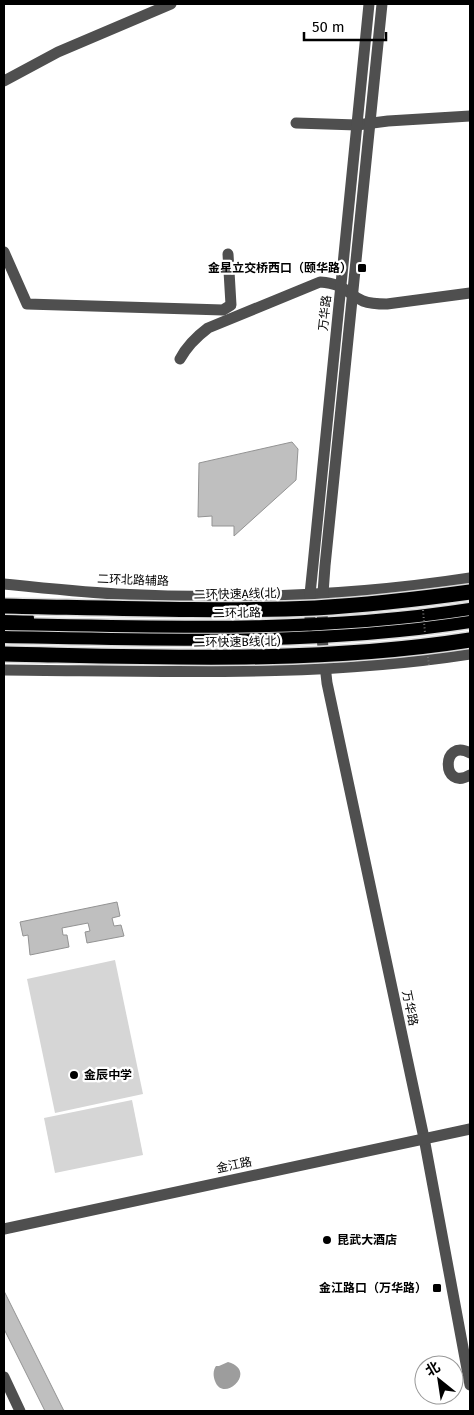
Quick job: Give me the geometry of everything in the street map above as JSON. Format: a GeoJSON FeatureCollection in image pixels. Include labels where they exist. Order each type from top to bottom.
{"type":"FeatureCollection","features":[{"type":"Feature","properties":{"kind":"highway","name":"二环快速A线(北)"},"geometry":{"type":"LineString","coordinates":[[4,606],[186,610],[288,609],[385,602],[470,592]]}},
{"type":"Feature","properties":{"kind":"highway","name":"二环快速B线(北)"},"geometry":{"type":"LineString","coordinates":[[4,654],[196,658],[289,656],[389,650],[470,640]]}},
{"type":"Feature","properties":{"kind":"main road","name":"二环北路"},"geometry":{"type":"LineString","coordinates":[[4,637],[204,627],[316,625],[386,620],[470,609]]}},
{"type":"Feature","properties":{"kind":"main road"},"geometry":{"type":"LineString","coordinates":[[4,613],[98,632]]}},
{"type":"Feature","properties":{"kind":"main road","name":"二环北路"},"geometry":{"type":"LineString","coordinates":[[4,624],[98,632],[239,640],[322,638],[388,633],[470,622]]}},
{"type":"Feature","properties":{"kind":"main road"},"geometry":{"type":"LineString","coordinates":[[4,646],[98,632]]}},
{"type":"Feature","properties":{"kind":"street"},"geometry":{"type":"LineString","coordinates":[[4,81],[58,52],[171,4]]}},
{"type":"Feature","properties":{"kind":"street","name":"万华路"},"geometry":{"type":"LineString","coordinates":[[316,625],[310,594],[369,4]]}},
{"type":"Feature","properties":{"kind":"street"},"geometry":{"type":"LineString","coordinates":[[316,625],[323,593],[382,4]]}},
{"type":"Feature","properties":{"kind":"street"},"geometry":{"type":"LineString","coordinates":[[296,123],[357,125],[388,121],[470,116]]}},
{"type":"Feature","properties":{"kind":"street"},"geometry":{"type":"LineString","coordinates":[[4,252],[27,304],[223,310],[231,306],[228,254]]}},
{"type":"Feature","properties":{"kind":"street"},"geometry":{"type":"LineString","coordinates":[[180,359],[186,348],[208,328],[320,282],[342,286],[363,301],[373,304],[387,304],[470,293]]}},
{"type":"Feature","properties":{"kind":"street","name":"二环北路辅路"},"geometry":{"type":"LineString","coordinates":[[4,584],[96,593],[239,596],[384,589],[470,578]]}},
{"type":"Feature","properties":{"kind":"street","name":"万华路"},"geometry":{"type":"LineString","coordinates":[[322,638],[325,669],[424,1138],[470,1385]]}},
{"type":"Feature","properties":{"kind":"street"},"geometry":{"type":"LineString","coordinates":[[4,670],[230,671],[325,669],[390,664],[470,654]]}},
{"type":"Feature","properties":{"kind":"street"},"geometry":{"type":"LineString","coordinates":[[470,753],[465,750],[457,751],[450,756],[448,765],[450,773],[458,778],[470,775]]}},
{"type":"Feature","properties":{"kind":"street","name":"金江路"},"geometry":{"type":"LineString","coordinates":[[4,1229],[470,1129]]}},
{"type":"Feature","properties":{"kind":"street"},"geometry":{"type":"LineString","coordinates":[[4,1377],[20,1411]]}},
{"type":"Feature","properties":{"kind":"path"},"geometry":{"type":"LineString","coordinates":[[423,610],[426,637]]}},
{"type":"Feature","properties":{"kind":"path"},"geometry":{"type":"LineString","coordinates":[[428,656],[429,665]]}},
{"type":"Feature","properties":{"kind":"shaded area"},"geometry":{"type":"Polygon","coordinates":[[[115,960],[143,1094],[55,1113],[27,979],[115,960]]]}},
{"type":"Feature","properties":{"kind":"shaded area"},"geometry":{"type":"Polygon","coordinates":[[[132,1100],[143,1155],[55,1173],[44,1118],[132,1100]]]}},
{"type":"Feature","properties":{"kind":"shaded area"},"geometry":{"type":"Polygon","coordinates":[[[228,1362],[237,1366],[240,1378],[236,1384],[225,1389],[219,1387],[215,1381],[214,1371],[216,1366],[228,1362]]]}},
{"type":"Feature","properties":{"kind":"building"},"geometry":{"type":"Polygon","coordinates":[[[292,442],[298,449],[296,480],[234,536],[234,526],[212,526],[212,516],[198,517],[199,463],[292,442]]]}},
{"type":"Feature","properties":{"kind":"building"},"geometry":{"type":"Polygon","coordinates":[[[117,902],[120,916],[112,918],[114,926],[121,925],[124,936],[87,943],[85,932],[90,931],[88,923],[62,928],[63,935],[67,935],[69,947],[30,955],[28,935],[23,936],[20,922],[117,902]]]}},
{"type":"Feature","properties":{"kind":"building"},"geometry":{"type":"Polygon","coordinates":[[[4,1291],[64,1411],[45,1411],[4,1329],[4,1291]]]}},
{"type":"Feature","properties":{"kind":"place","name":"金星立交桥西口（颐华路）"},"geometry":{"type":"Point","coordinates":[362,268]}},
{"type":"Feature","properties":{"kind":"place","name":"金辰中学"},"geometry":{"type":"Point","coordinates":[74,1075]}},
{"type":"Feature","properties":{"kind":"place","name":"昆武大酒店"},"geometry":{"type":"Point","coordinates":[327,1240]}},
{"type":"Feature","properties":{"kind":"place","name":"金江路口（万华路）"},"geometry":{"type":"Point","coordinates":[437,1288]}}]}
